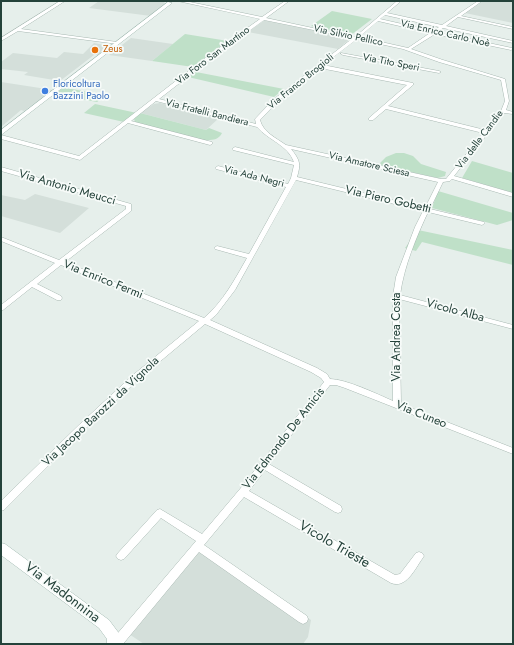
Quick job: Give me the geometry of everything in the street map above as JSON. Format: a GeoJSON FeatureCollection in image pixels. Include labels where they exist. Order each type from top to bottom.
{"type":"FeatureCollection","features":[{"type":"Feature","properties":{"kind":"main road"},"geometry":{"type":"LineString","coordinates":[[1,133],[117,43],[174,2]]}},
{"type":"Feature","properties":{"kind":"main road","name":"Via Madonnina"},"geometry":{"type":"LineString","coordinates":[[2,551],[104,624],[113,637],[115,644]]}},
{"type":"Feature","properties":{"kind":"street"},"geometry":{"type":"LineString","coordinates":[[1,40],[63,1]]}},
{"type":"Feature","properties":{"kind":"street","name":"Via Foro San Martino"},"geometry":{"type":"LineString","coordinates":[[1,137],[80,158],[210,57],[287,1]]}},
{"type":"Feature","properties":{"kind":"street","name":"Via Franco Brogioli"},"geometry":{"type":"LineString","coordinates":[[259,126],[258,120],[261,115],[319,66],[339,53],[399,1]]}},
{"type":"Feature","properties":{"kind":"street"},"geometry":{"type":"LineString","coordinates":[[410,49],[480,1]]}},
{"type":"Feature","properties":{"kind":"street","name":"Via Silvio Pellico"},"geometry":{"type":"LineString","coordinates":[[174,2],[263,18],[410,49],[441,61],[503,79]]}},
{"type":"Feature","properties":{"kind":"street"},"geometry":{"type":"LineString","coordinates":[[385,14],[513,42]]}},
{"type":"Feature","properties":{"kind":"street"},"geometry":{"type":"LineString","coordinates":[[457,16],[513,28]]}},
{"type":"Feature","properties":{"kind":"street","name":"Via Enrico Carlo Noè"},"geometry":{"type":"LineString","coordinates":[[378,20],[435,31],[511,49]]}},
{"type":"Feature","properties":{"kind":"street"},"geometry":{"type":"LineString","coordinates":[[17,30],[117,43]]}},
{"type":"Feature","properties":{"kind":"street","name":"Via Tito Speri"},"geometry":{"type":"LineString","coordinates":[[339,53],[439,72]]}},
{"type":"Feature","properties":{"kind":"street"},"geometry":{"type":"LineString","coordinates":[[319,66],[411,84],[371,119]]}},
{"type":"Feature","properties":{"kind":"street","name":"Via delle Candie"},"geometry":{"type":"LineString","coordinates":[[451,177],[503,111],[507,101],[503,79]]}},
{"type":"Feature","properties":{"kind":"street","name":"Via Fratelli Bandiera"},"geometry":{"type":"LineString","coordinates":[[156,100],[259,126]]}},
{"type":"Feature","properties":{"kind":"street"},"geometry":{"type":"LineString","coordinates":[[385,107],[487,132]]}},
{"type":"Feature","properties":{"kind":"street"},"geometry":{"type":"LineString","coordinates":[[503,111],[513,113]]}},
{"type":"Feature","properties":{"kind":"street"},"geometry":{"type":"LineString","coordinates":[[128,122],[210,143]]}},
{"type":"Feature","properties":{"kind":"street"},"geometry":{"type":"LineString","coordinates":[[206,321],[232,290],[294,178],[297,164],[294,156],[287,148],[259,126]]}},
{"type":"Feature","properties":{"kind":"street","name":"Via Amatore Sciesa"},"geometry":{"type":"LineString","coordinates":[[287,148],[441,181]]}},
{"type":"Feature","properties":{"kind":"street"},"geometry":{"type":"LineString","coordinates":[[234,149],[297,164]]}},
{"type":"Feature","properties":{"kind":"street","name":"Via Ada Negri"},"geometry":{"type":"LineString","coordinates":[[218,168],[290,186]]}},
{"type":"Feature","properties":{"kind":"street","name":"Via Antonio Meucci"},"geometry":{"type":"LineString","coordinates":[[1,169],[129,206],[129,210],[61,262]]}},
{"type":"Feature","properties":{"kind":"street"},"geometry":{"type":"LineString","coordinates":[[441,181],[448,180],[451,177],[513,195]]}},
{"type":"Feature","properties":{"kind":"street","name":"Via Piero Gobetti"},"geometry":{"type":"LineString","coordinates":[[294,178],[482,223]]}},
{"type":"Feature","properties":{"kind":"street","name":"Via Andrea Costa"},"geometry":{"type":"LineString","coordinates":[[397,406],[396,296],[403,264],[418,227],[428,210],[441,181]]}},
{"type":"Feature","properties":{"kind":"street","name":"Via Enrico Fermi"},"geometry":{"type":"LineString","coordinates":[[1,239],[206,321]]}},
{"type":"Feature","properties":{"kind":"street"},"geometry":{"type":"LineString","coordinates":[[217,248],[251,257]]}},
{"type":"Feature","properties":{"kind":"street"},"geometry":{"type":"LineString","coordinates":[[1,308],[61,262]]}},
{"type":"Feature","properties":{"kind":"street"},"geometry":{"type":"LineString","coordinates":[[31,284],[59,298]]}},
{"type":"Feature","properties":{"kind":"street","name":"Vicolo Alba"},"geometry":{"type":"LineString","coordinates":[[396,296],[513,327]]}},
{"type":"Feature","properties":{"kind":"street","name":"Via Edmondo De Amicis"},"geometry":{"type":"LineString","coordinates":[[115,644],[243,492],[328,382],[324,376],[314,370],[206,321]]}},
{"type":"Feature","properties":{"kind":"street","name":"Via Jacopo Barozzi da Vignola"},"geometry":{"type":"LineString","coordinates":[[1,507],[136,377],[206,321]]}},
{"type":"Feature","properties":{"kind":"street","name":"Via Cuneo"},"geometry":{"type":"LineString","coordinates":[[328,382],[336,382],[348,386],[513,451]]}},
{"type":"Feature","properties":{"kind":"street"},"geometry":{"type":"LineString","coordinates":[[264,465],[338,509]]}},
{"type":"Feature","properties":{"kind":"street","name":"Vicolo Trieste"},"geometry":{"type":"LineString","coordinates":[[243,492],[394,580],[403,578],[419,556]]}},
{"type":"Feature","properties":{"kind":"street"},"geometry":{"type":"LineString","coordinates":[[121,556],[160,512],[303,619]]}},
{"type":"Feature","properties":{"kind":"shaded area"},"geometry":{"type":"Polygon","coordinates":[[[99,1],[164,1],[165,4],[151,16],[89,8],[99,1]]]}},
{"type":"Feature","properties":{"kind":"shaded area"},"geometry":{"type":"Polygon","coordinates":[[[483,1],[513,1],[513,23],[465,13],[483,1]]]}},
{"type":"Feature","properties":{"kind":"shaded area"},"geometry":{"type":"Polygon","coordinates":[[[263,21],[351,38],[338,49],[248,32],[263,21]]]}},
{"type":"Feature","properties":{"kind":"shaded area"},"geometry":{"type":"Polygon","coordinates":[[[131,38],[173,44],[152,61],[109,55],[131,38]]]}},
{"type":"Feature","properties":{"kind":"shaded area"},"geometry":{"type":"Polygon","coordinates":[[[94,43],[109,46],[98,55],[94,55],[60,81],[24,75],[28,72],[1,69],[1,62],[13,53],[57,58],[64,52],[83,54],[94,43]]]}},
{"type":"Feature","properties":{"kind":"shaded area"},"geometry":{"type":"Polygon","coordinates":[[[1,82],[53,90],[24,111],[21,110],[1,127],[1,82]]]}},
{"type":"Feature","properties":{"kind":"shaded area"},"geometry":{"type":"Polygon","coordinates":[[[160,103],[219,118],[206,130],[140,113],[154,104],[160,103]]]}},
{"type":"Feature","properties":{"kind":"shaded area"},"geometry":{"type":"Polygon","coordinates":[[[35,194],[89,208],[60,233],[1,216],[1,195],[25,200],[35,194]]]}},
{"type":"Feature","properties":{"kind":"shaded area"},"geometry":{"type":"Polygon","coordinates":[[[199,544],[311,620],[308,637],[303,644],[144,644],[126,632],[199,544]]]}},
{"type":"Feature","properties":{"kind":"green space"},"geometry":{"type":"Polygon","coordinates":[[[332,11],[372,19],[351,35],[311,26],[332,11]]]}},
{"type":"Feature","properties":{"kind":"green space"},"geometry":{"type":"Polygon","coordinates":[[[185,34],[228,41],[193,67],[152,61],[185,34]]]}},
{"type":"Feature","properties":{"kind":"green space"},"geometry":{"type":"Polygon","coordinates":[[[196,72],[284,89],[274,97],[188,77],[196,72]]]}},
{"type":"Feature","properties":{"kind":"green space"},"geometry":{"type":"Polygon","coordinates":[[[64,87],[106,95],[97,102],[55,94],[64,87]]]}},
{"type":"Feature","properties":{"kind":"green space"},"geometry":{"type":"Polygon","coordinates":[[[95,104],[137,113],[124,122],[84,113],[95,104]]]}},
{"type":"Feature","properties":{"kind":"green space"},"geometry":{"type":"Polygon","coordinates":[[[140,113],[206,130],[209,128],[222,133],[216,139],[203,140],[135,122],[134,119],[140,113]]]}},
{"type":"Feature","properties":{"kind":"green space"},"geometry":{"type":"Polygon","coordinates":[[[396,153],[404,153],[413,156],[421,164],[446,172],[445,176],[438,178],[382,166],[380,163],[386,157],[396,153]]]}},
{"type":"Feature","properties":{"kind":"green space"},"geometry":{"type":"Polygon","coordinates":[[[472,161],[513,173],[513,193],[462,178],[472,161]]]}},
{"type":"Feature","properties":{"kind":"green space"},"geometry":{"type":"Polygon","coordinates":[[[438,191],[513,213],[513,220],[497,225],[432,208],[438,191]]]}},
{"type":"Feature","properties":{"kind":"green space"},"geometry":{"type":"Polygon","coordinates":[[[418,230],[513,250],[513,265],[422,242],[416,251],[405,248],[418,230]]]}},
{"type":"Feature","properties":{"kind":"place","name":"Zeus"},"geometry":{"type":"Point","coordinates":[95,50]}},
{"type":"Feature","properties":{"kind":"place","name":"Floricoltura Bazzini Paolo"},"geometry":{"type":"Point","coordinates":[45,91]}}]}
